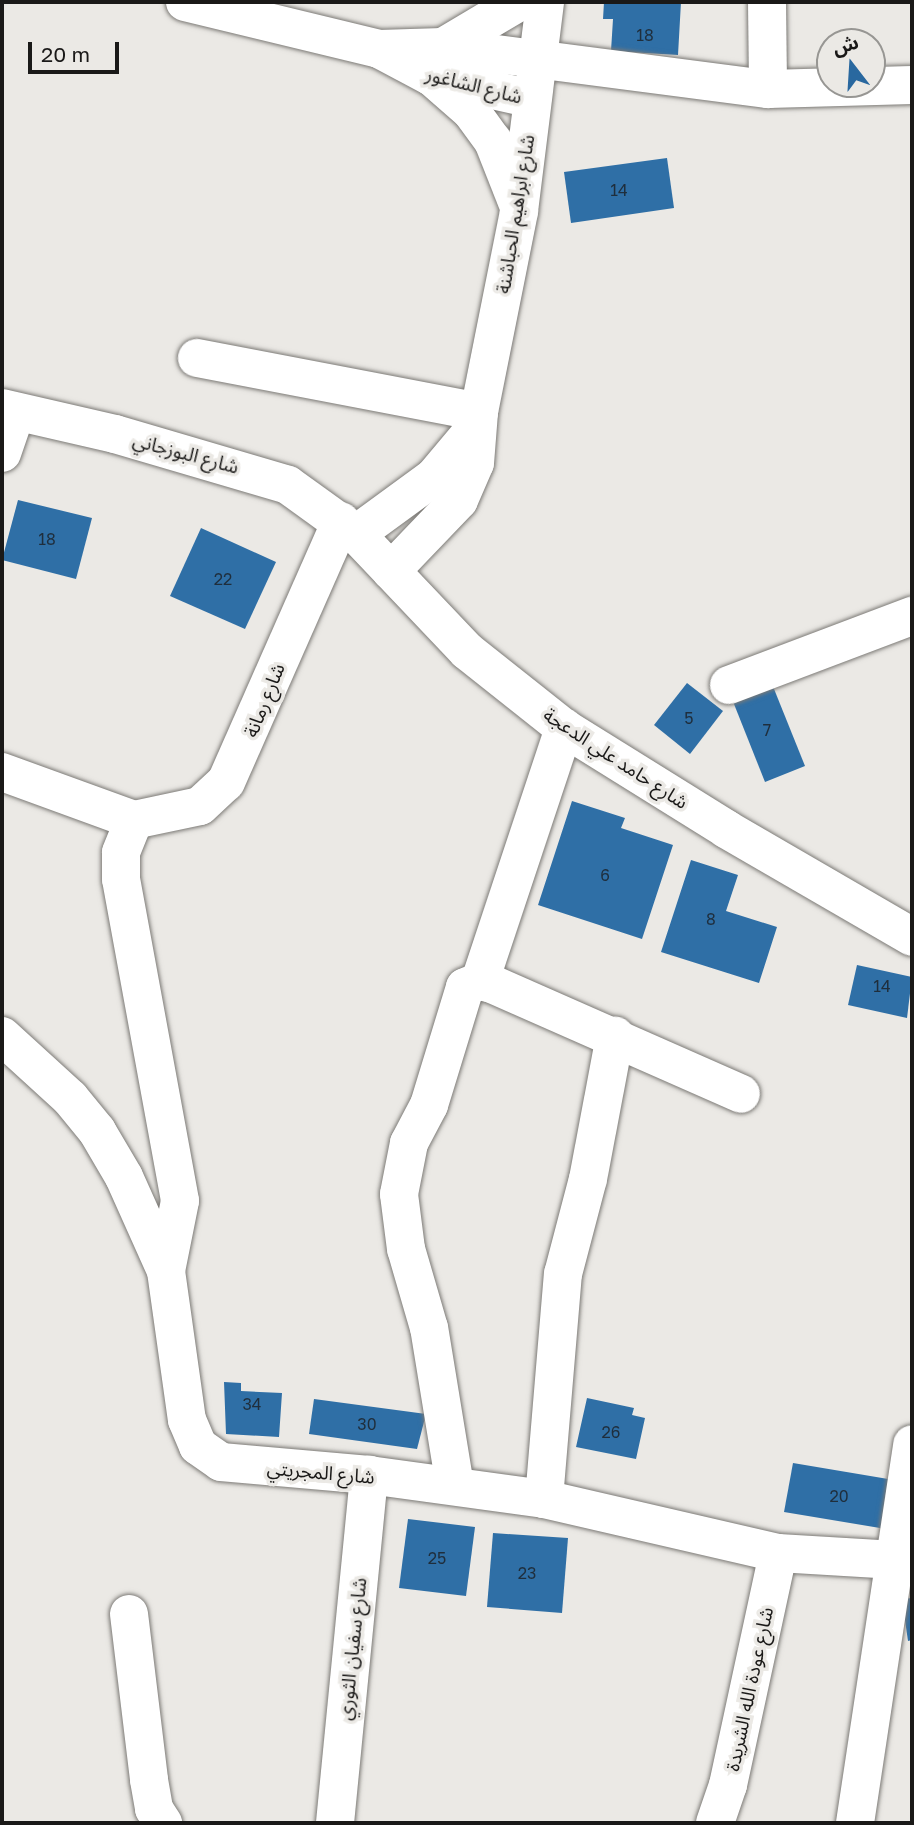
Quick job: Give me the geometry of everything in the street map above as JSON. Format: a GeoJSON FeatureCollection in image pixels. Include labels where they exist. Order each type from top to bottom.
{"type":"FeatureCollection","features":[{"type":"Feature","properties":{"kind":"street","name":"شارع الشاغور"},"geometry":{"type":"LineString","coordinates":[[185,2],[379,49],[535,81],[768,89],[912,85]]}},
{"type":"Feature","properties":{"kind":"street"},"geometry":{"type":"LineString","coordinates":[[519,2],[437,61],[493,141],[519,211]]}},
{"type":"Feature","properties":{"kind":"street","name":"شارع ابراهيم الحباشنة"},"geometry":{"type":"LineString","coordinates":[[391,571],[459,500],[475,463],[479,418],[519,211],[545,2]]}},
{"type":"Feature","properties":{"kind":"street"},"geometry":{"type":"LineString","coordinates":[[766,2],[768,89]]}},
{"type":"Feature","properties":{"kind":"street"},"geometry":{"type":"LineString","coordinates":[[197,358],[479,418]]}},
{"type":"Feature","properties":{"kind":"street"},"geometry":{"type":"LineString","coordinates":[[2,453],[9,410]]}},
{"type":"Feature","properties":{"kind":"street","name":"شارع البوزجاني"},"geometry":{"type":"LineString","coordinates":[[9,410],[258,473],[295,489],[348,527]]}},
{"type":"Feature","properties":{"kind":"street","name":"شارع ابراهيم الحباشنة"},"geometry":{"type":"LineString","coordinates":[[348,527],[434,477],[479,418]]}},
{"type":"Feature","properties":{"kind":"street","name":"شارع حامد علي الدعجة"},"geometry":{"type":"LineString","coordinates":[[348,527],[467,651],[564,728],[726,829],[912,937]]}},
{"type":"Feature","properties":{"kind":"street","name":"شارع رمانة"},"geometry":{"type":"LineString","coordinates":[[134,820],[200,806],[226,782],[348,527]]}},
{"type":"Feature","properties":{"kind":"street"},"geometry":{"type":"LineString","coordinates":[[729,685],[912,616]]}},
{"type":"Feature","properties":{"kind":"street"},"geometry":{"type":"LineString","coordinates":[[480,981],[564,728]]}},
{"type":"Feature","properties":{"kind":"street"},"geometry":{"type":"LineString","coordinates":[[2,772],[134,820],[121,853],[121,878],[180,1201],[166,1271]]}},
{"type":"Feature","properties":{"kind":"street"},"geometry":{"type":"LineString","coordinates":[[454,1486],[429,1328],[408,1258],[399,1194],[409,1143],[429,1105],[465,986],[480,981],[615,1036],[741,1094]]}},
{"type":"Feature","properties":{"kind":"street","name":"شارع المجريتي"},"geometry":{"type":"LineString","coordinates":[[2,1036],[41,1068],[97,1130],[124,1177],[166,1271],[181,1387],[198,1446],[221,1462],[369,1475],[544,1499],[778,1553],[904,1561]]}},
{"type":"Feature","properties":{"kind":"street"},"geometry":{"type":"LineString","coordinates":[[544,1499],[563,1274],[588,1179],[615,1036]]}},
{"type":"Feature","properties":{"kind":"street"},"geometry":{"type":"LineString","coordinates":[[855,1823],[904,1561],[912,1444]]}},
{"type":"Feature","properties":{"kind":"street","name":"شارع سفيان الثوري"},"geometry":{"type":"LineString","coordinates":[[335,1823],[369,1475]]}},
{"type":"Feature","properties":{"kind":"street","name":"شارع عودة الله الشريدة"},"geometry":{"type":"LineString","coordinates":[[715,1823],[728,1785],[778,1553]]}},
{"type":"Feature","properties":{"kind":"street"},"geometry":{"type":"LineString","coordinates":[[129,1614],[149,1780],[154,1809],[163,1823]]}},
{"type":"Feature","properties":{"kind":"building"},"geometry":{"type":"Polygon","coordinates":[[[604,2],[681,2],[678,55],[611,51],[613,19],[603,19],[604,2]]]}},
{"type":"Feature","properties":{"kind":"building"},"geometry":{"type":"Polygon","coordinates":[[[667,158],[674,208],[571,223],[564,172],[667,158]]]}},
{"type":"Feature","properties":{"kind":"building"},"geometry":{"type":"Polygon","coordinates":[[[18,500],[92,518],[76,579],[2,560],[18,500]]]}},
{"type":"Feature","properties":{"kind":"building"},"geometry":{"type":"Polygon","coordinates":[[[201,528],[276,562],[245,629],[170,596],[201,528]]]}},
{"type":"Feature","properties":{"kind":"building"},"geometry":{"type":"Polygon","coordinates":[[[770,679],[805,766],[765,782],[730,694],[770,679]]]}},
{"type":"Feature","properties":{"kind":"building"},"geometry":{"type":"Polygon","coordinates":[[[687,683],[723,711],[690,754],[654,725],[687,683]]]}},
{"type":"Feature","properties":{"kind":"building"},"geometry":{"type":"Polygon","coordinates":[[[572,801],[625,818],[621,828],[673,845],[642,939],[538,905],[572,801]]]}},
{"type":"Feature","properties":{"kind":"building"},"geometry":{"type":"Polygon","coordinates":[[[691,860],[738,875],[726,911],[777,927],[759,983],[661,952],[691,860]]]}},
{"type":"Feature","properties":{"kind":"building"},"geometry":{"type":"Polygon","coordinates":[[[857,965],[912,977],[907,1018],[848,1005],[857,965]]]}},
{"type":"Feature","properties":{"kind":"building"},"geometry":{"type":"Polygon","coordinates":[[[224,1382],[241,1383],[241,1391],[282,1393],[279,1437],[226,1434],[224,1382]]]}},
{"type":"Feature","properties":{"kind":"building"},"geometry":{"type":"Polygon","coordinates":[[[587,1398],[634,1408],[632,1415],[645,1418],[636,1459],[576,1447],[587,1398]]]}},
{"type":"Feature","properties":{"kind":"building"},"geometry":{"type":"Polygon","coordinates":[[[314,1399],[426,1414],[417,1449],[309,1434],[314,1399]]]}},
{"type":"Feature","properties":{"kind":"building"},"geometry":{"type":"Polygon","coordinates":[[[793,1463],[894,1480],[886,1529],[784,1512],[793,1463]]]}},
{"type":"Feature","properties":{"kind":"building"},"geometry":{"type":"Polygon","coordinates":[[[408,1519],[475,1527],[466,1596],[399,1588],[408,1519]]]}},
{"type":"Feature","properties":{"kind":"building"},"geometry":{"type":"Polygon","coordinates":[[[493,1533],[568,1538],[562,1613],[487,1607],[493,1533]]]}},
{"type":"Feature","properties":{"kind":"building"},"geometry":{"type":"Polygon","coordinates":[[[912,1598],[912,1640],[908,1641],[902,1599],[912,1598]]]}}]}
